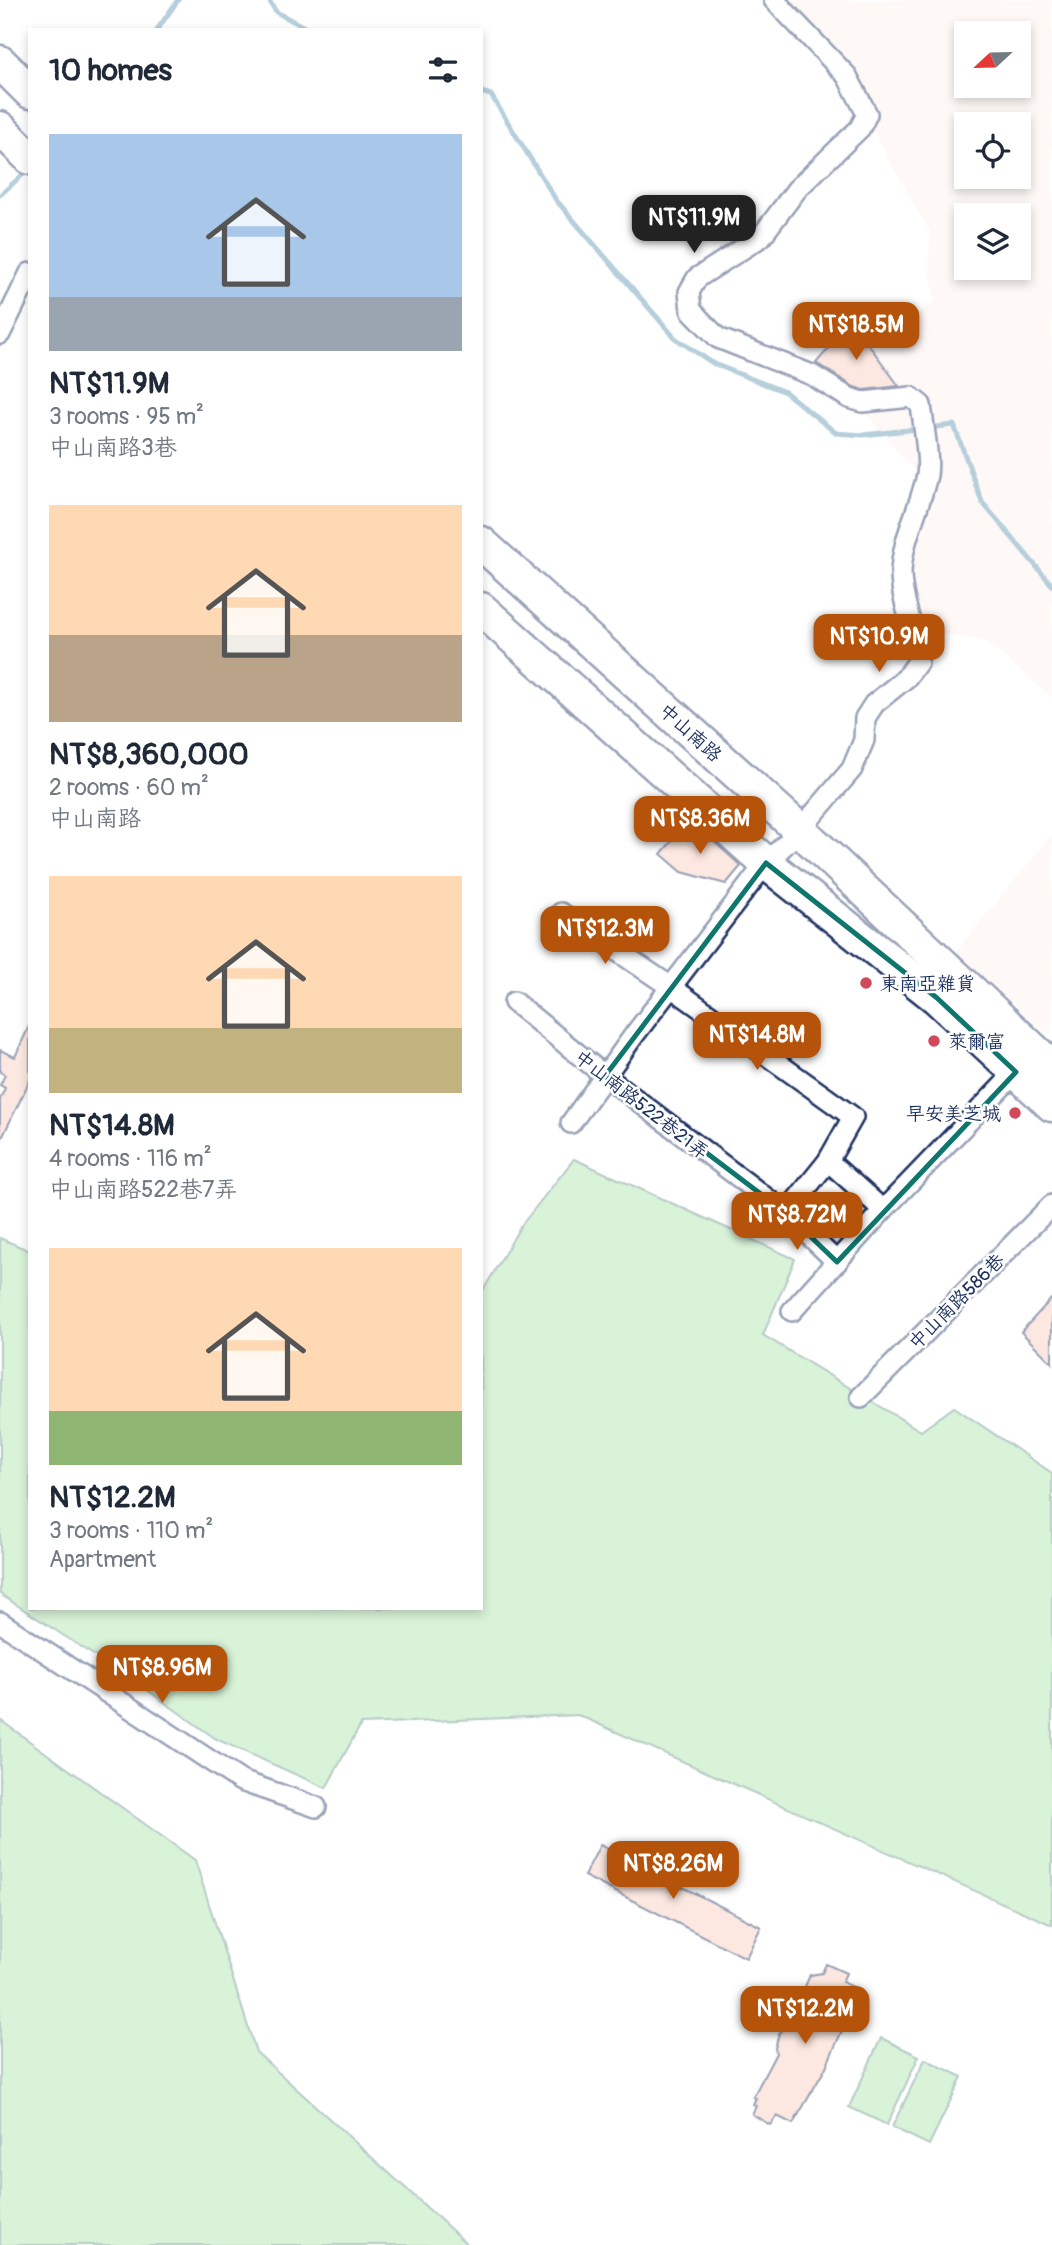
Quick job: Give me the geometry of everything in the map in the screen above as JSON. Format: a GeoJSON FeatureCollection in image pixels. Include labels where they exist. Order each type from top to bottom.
{"type":"FeatureCollection","features":[{"type":"Feature","properties":{"kind":"main road"},"geometry":{"type":"LineString","coordinates":[[0,62],[28,90]]}},
{"type":"Feature","properties":{"kind":"main road"},"geometry":{"type":"LineString","coordinates":[[0,128],[28,156]]}},
{"type":"Feature","properties":{"kind":"main road","name":"中山南路"},"geometry":{"type":"LineString","coordinates":[[483,545],[800,830],[1052,1067]]}},
{"type":"Feature","properties":{"kind":"main road"},"geometry":{"type":"LineString","coordinates":[[483,611],[766,863],[937,998],[1052,1105]]}},
{"type":"Feature","properties":{"kind":"street"},"geometry":{"type":"LineString","coordinates":[[571,1123],[766,863],[800,830],[852,769],[864,740],[865,718],[874,704],[906,678],[918,662],[917,642],[906,607],[901,573],[908,536],[928,472],[921,405],[911,397],[863,402],[849,398],[812,375],[718,338],[691,310],[689,292],[697,278],[761,237],[797,189],[860,128],[867,114],[847,76],[774,0]]}},
{"type":"Feature","properties":{"kind":"street"},"geometry":{"type":"LineString","coordinates":[[0,334],[28,277]]}},
{"type":"Feature","properties":{"kind":"street"},"geometry":{"type":"LineString","coordinates":[[561,913],[671,987],[853,1117],[828,1161],[786,1213]]}},
{"type":"Feature","properties":{"kind":"street","name":"中山南路522巷21弄"},"geometry":{"type":"LineString","coordinates":[[514,1002],[605,1076],[786,1213],[837,1262]]}},
{"type":"Feature","properties":{"kind":"street"},"geometry":{"type":"LineString","coordinates":[[792,1311],[883,1210],[1016,1072]]}},
{"type":"Feature","properties":{"kind":"street"},"geometry":{"type":"LineString","coordinates":[[828,1161],[883,1210]]}},
{"type":"Feature","properties":{"kind":"street","name":"中山南路586巷"},"geometry":{"type":"LineString","coordinates":[[861,1397],[1052,1205]]}},
{"type":"Feature","properties":{"kind":"street"},"geometry":{"type":"LineString","coordinates":[[0,1622],[241,1782],[316,1807]]}},
{"type":"Feature","properties":{"kind":"highlighted area"},"geometry":{"type":"Polygon","coordinates":[[[766,863],[937,998],[1016,1072],[837,1262],[786,1213],[605,1076],[766,863]]]}},
{"type":"Feature","properties":{"kind":"shaded area"},"geometry":{"type":"Polygon","coordinates":[[[783,0],[1052,0],[1052,697],[984,641],[918,630],[911,566],[924,482],[851,396],[854,366],[935,300],[929,263],[930,232],[866,119],[872,96],[783,0]]]}},
{"type":"Feature","properties":{"kind":"shaded area"},"geometry":{"type":"Polygon","coordinates":[[[1052,835],[1052,1037],[955,953],[1052,835]]]}},
{"type":"Feature","properties":{"kind":"green space"},"geometry":{"type":"Polygon","coordinates":[[[574,1159],[795,1259],[763,1335],[921,1431],[954,1407],[1052,1473],[1052,1925],[578,1715],[361,1724],[326,1788],[216,1739],[147,1690],[0,1594],[0,1238],[28,1250],[28,1610],[483,1610],[483,1291],[520,1227],[574,1159]]]}},
{"type":"Feature","properties":{"kind":"green space"},"geometry":{"type":"Polygon","coordinates":[[[0,1720],[195,1860],[256,2052],[468,2245],[0,2245],[0,1720]]]}},
{"type":"Feature","properties":{"kind":"green space"},"geometry":{"type":"Polygon","coordinates":[[[881,2038],[919,2056],[887,2125],[849,2107],[881,2038]]]}},
{"type":"Feature","properties":{"kind":"green space"},"geometry":{"type":"Polygon","coordinates":[[[925,2059],[962,2077],[929,2145],[892,2127],[925,2059]]]}},
{"type":"Feature","properties":{"kind":"building"},"geometry":{"type":"Polygon","coordinates":[[[852,322],[899,386],[864,390],[854,387],[816,363],[852,322]]]}},
{"type":"Feature","properties":{"kind":"building"},"geometry":{"type":"Polygon","coordinates":[[[690,820],[741,866],[726,884],[682,872],[661,854],[690,820]]]}},
{"type":"Feature","properties":{"kind":"building"},"geometry":{"type":"Polygon","coordinates":[[[28,1028],[28,1084],[0,1142],[0,1099],[5,1088],[0,1085],[5,1075],[0,1072],[0,1050],[15,1057],[28,1028]]]}},
{"type":"Feature","properties":{"kind":"building"},"geometry":{"type":"Polygon","coordinates":[[[1052,1298],[1052,1363],[1021,1332],[1052,1298]]]}},
{"type":"Feature","properties":{"kind":"building"},"geometry":{"type":"Polygon","coordinates":[[[600,1845],[761,1927],[746,1958],[584,1876],[600,1845]]]}},
{"type":"Feature","properties":{"kind":"building"},"geometry":{"type":"Polygon","coordinates":[[[826,1964],[846,1973],[842,1982],[860,1990],[825,2069],[793,2124],[777,2116],[770,2125],[752,2114],[756,2106],[753,2104],[756,2098],[753,2097],[776,2053],[779,2034],[791,2019],[810,1975],[822,1973],[826,1964]]]}},
{"type":"Feature","properties":{"kind":"waterway"},"geometry":{"type":"LineString","coordinates":[[158,28],[178,0]]}},
{"type":"Feature","properties":{"kind":"waterway"},"geometry":{"type":"LineString","coordinates":[[269,0],[276,12],[306,28]]}},
{"type":"Feature","properties":{"kind":"waterway"},"geometry":{"type":"LineString","coordinates":[[483,93],[491,95],[556,200],[675,338],[714,364],[785,392],[836,433],[863,435],[954,425],[982,502],[1052,585]]}},
{"type":"Feature","properties":{"kind":"waterway"},"geometry":{"type":"LineString","coordinates":[[0,195],[28,170]]}},
{"type":"Feature","properties":{"kind":"place","name":"東南亞雜貨"},"geometry":{"type":"Point","coordinates":[866,983]}},
{"type":"Feature","properties":{"kind":"place","name":"萊爾富"},"geometry":{"type":"Point","coordinates":[934,1041]}},
{"type":"Feature","properties":{"kind":"place","name":"早安美芝城"},"geometry":{"type":"Point","coordinates":[1015,1113]}}]}
